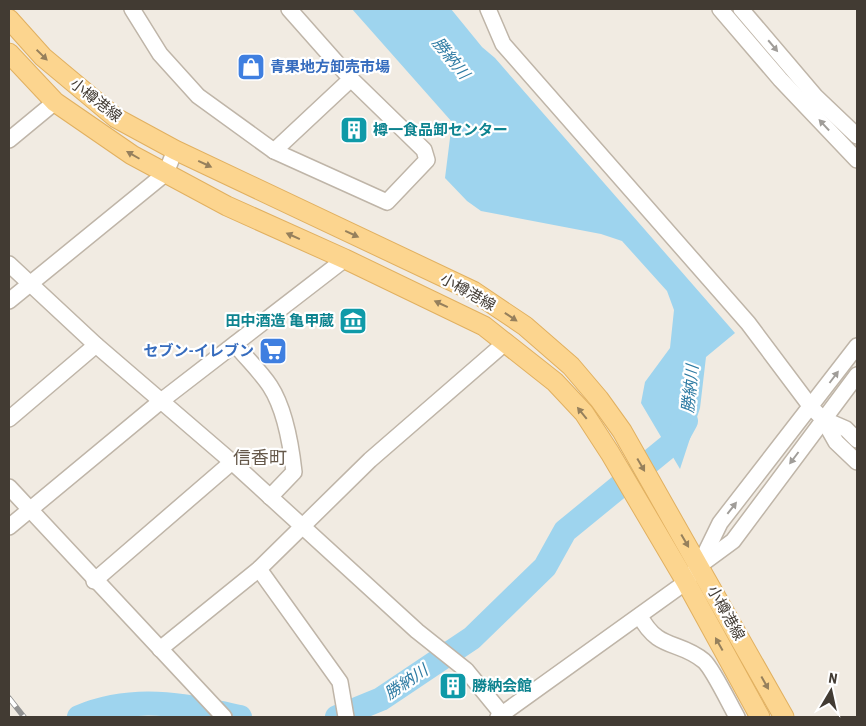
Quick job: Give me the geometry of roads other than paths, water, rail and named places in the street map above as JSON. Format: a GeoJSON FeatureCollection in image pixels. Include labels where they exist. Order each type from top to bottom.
{"type":"FeatureCollection","features":[{"type":"Feature","properties":{"kind":"main road","name":"小樽港線"},"geometry":{"type":"LineString","coordinates":[[10,24],[44,57],[116,118],[175,150],[473,291],[525,326],[571,366],[600,399],[622,431],[784,717]]}},
{"type":"Feature","properties":{"kind":"main road","name":"小樽港線"},"geometry":{"type":"LineString","coordinates":[[9,53],[55,102],[132,154],[228,206],[345,259],[457,313],[506,342],[555,382],[584,414],[610,453],[647,520],[686,582],[760,717]]}},
{"type":"Feature","properties":{"kind":"street"},"geometry":{"type":"LineString","coordinates":[[132,9],[160,54],[198,96],[274,151],[387,202],[427,160],[424,150],[351,79],[289,9]]}},
{"type":"Feature","properties":{"kind":"street"},"geometry":{"type":"LineString","coordinates":[[488,9],[503,44],[748,322],[811,407],[823,419],[836,442],[857,462]]}},
{"type":"Feature","properties":{"kind":"street"},"geometry":{"type":"LineString","coordinates":[[720,9],[780,79],[857,160]]}},
{"type":"Feature","properties":{"kind":"street"},"geometry":{"type":"LineString","coordinates":[[741,9],[816,97],[857,136]]}},
{"type":"Feature","properties":{"kind":"street"},"geometry":{"type":"LineString","coordinates":[[274,151],[351,79]]}},
{"type":"Feature","properties":{"kind":"street"},"geometry":{"type":"LineString","coordinates":[[9,140],[55,102]]}},
{"type":"Feature","properties":{"kind":"street"},"geometry":{"type":"LineString","coordinates":[[9,301],[166,173],[175,150]]}},
{"type":"Feature","properties":{"kind":"street"},"geometry":{"type":"LineString","coordinates":[[9,527],[161,401],[345,259]]}},
{"type":"Feature","properties":{"kind":"street"},"geometry":{"type":"LineString","coordinates":[[9,264],[96,345],[232,462],[417,631],[466,670],[500,716],[686,582],[699,566],[720,523],[857,346]]}},
{"type":"Feature","properties":{"kind":"street"},"geometry":{"type":"LineString","coordinates":[[160,649],[259,569],[370,460],[506,342]]}},
{"type":"Feature","properties":{"kind":"street"},"geometry":{"type":"LineString","coordinates":[[235,344],[270,387],[282,416],[294,472],[270,498]]}},
{"type":"Feature","properties":{"kind":"street"},"geometry":{"type":"LineString","coordinates":[[9,419],[96,345]]}},
{"type":"Feature","properties":{"kind":"street"},"geometry":{"type":"LineString","coordinates":[[699,566],[733,541],[857,374]]}},
{"type":"Feature","properties":{"kind":"street"},"geometry":{"type":"LineString","coordinates":[[823,419],[846,429],[857,440]]}},
{"type":"Feature","properties":{"kind":"street"},"geometry":{"type":"LineString","coordinates":[[94,581],[232,462]]}},
{"type":"Feature","properties":{"kind":"street"},"geometry":{"type":"LineString","coordinates":[[9,487],[94,581],[224,717]]}},
{"type":"Feature","properties":{"kind":"street"},"geometry":{"type":"LineString","coordinates":[[259,569],[340,682],[346,717]]}},
{"type":"Feature","properties":{"kind":"street"},"geometry":{"type":"LineString","coordinates":[[640,616],[648,631],[665,643],[705,662],[737,717]]}},
{"type":"Feature","properties":{"kind":"water"},"geometry":{"type":"Polygon","coordinates":[[[352,9],[451,9],[482,47],[495,58],[735,333],[706,357],[700,408],[680,469],[641,403],[645,382],[670,348],[674,310],[667,291],[622,241],[601,234],[481,211],[467,201],[445,178],[452,122],[352,9]]]}},
{"type":"Feature","properties":{"kind":"waterway","name":"勝納川"},"geometry":{"type":"LineString","coordinates":[[337,717],[381,699],[472,638],[545,567],[565,531],[675,441],[686,421]]}},
{"type":"Feature","properties":{"kind":"waterway","name":"勝納川"},"geometry":{"type":"LineString","coordinates":[[79,717],[100,710],[140,704],[179,706],[240,717]]}},
{"type":"Feature","properties":{"kind":"railway"},"geometry":{"type":"LineString","coordinates":[[9,698],[24,717]]}},
{"type":"Feature","properties":{"kind":"place","name":"青果地方卸売市場"},"geometry":{"type":"Point","coordinates":[251,67]}},
{"type":"Feature","properties":{"kind":"place","name":"樽一食品卸センター"},"geometry":{"type":"Point","coordinates":[354,130]}},
{"type":"Feature","properties":{"kind":"place","name":"田中酒造 亀甲蔵"},"geometry":{"type":"Point","coordinates":[353,321]}},
{"type":"Feature","properties":{"kind":"place","name":"セブン-イレブン"},"geometry":{"type":"Point","coordinates":[273,351]}},
{"type":"Feature","properties":{"kind":"place","name":"勝納会館"},"geometry":{"type":"Point","coordinates":[453,686]}},
{"type":"Feature","properties":{"kind":"district","name":"信香町"},"geometry":{"type":"Point","coordinates":[260,457]}}]}
